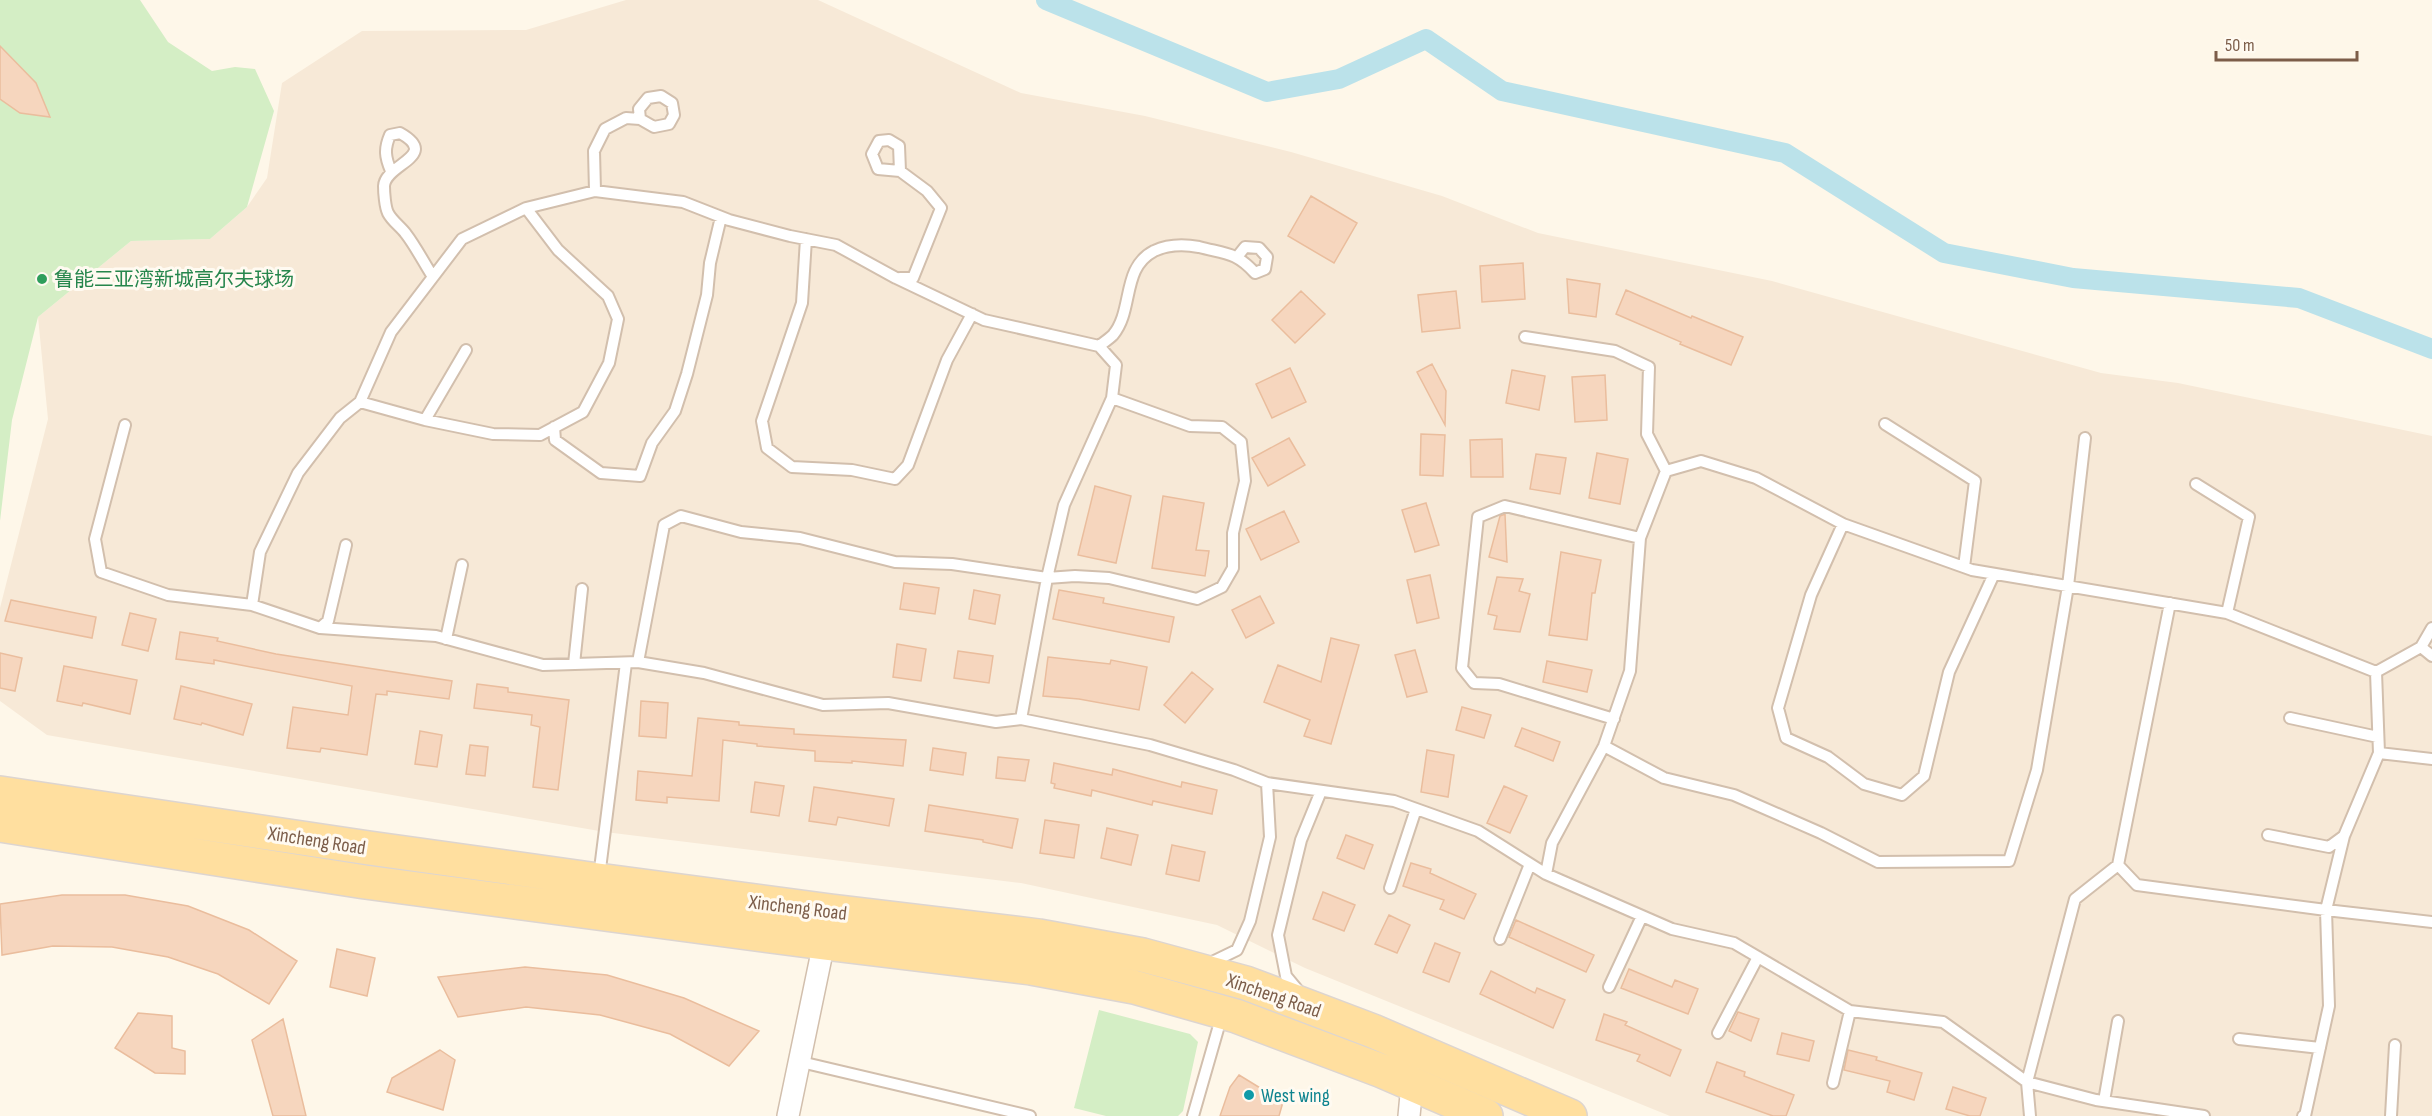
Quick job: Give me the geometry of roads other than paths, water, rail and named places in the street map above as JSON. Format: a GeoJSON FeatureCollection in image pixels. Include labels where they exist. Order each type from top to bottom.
{"type":"FeatureCollection","features":[{"type":"Feature","properties":{"kind":"main road","name":"Xincheng Road"},"geometry":{"type":"LineString","coordinates":[[0,793],[598,880],[831,912],[1039,936],[1143,955],[1246,983],[1373,1030],[1570,1116]]}},
{"type":"Feature","properties":{"kind":"main road","name":"Xincheng Road"},"geometry":{"type":"LineString","coordinates":[[0,825],[365,882],[1031,968],[1134,987],[1222,1012],[1412,1084],[1486,1116]]}},
{"type":"Feature","properties":{"kind":"street"},"geometry":{"type":"LineString","coordinates":[[788,1116],[831,912]]}},
{"type":"Feature","properties":{"kind":"street"},"geometry":{"type":"LineString","coordinates":[[1409,1116],[1412,1084]]}},
{"type":"Feature","properties":{"kind":"lane"},"geometry":{"type":"LineString","coordinates":[[596,191],[594,151],[605,129],[626,118],[640,119]]}},
{"type":"Feature","properties":{"kind":"lane"},"geometry":{"type":"LineString","coordinates":[[391,171],[384,184],[387,212],[407,235],[433,277]]}},
{"type":"Feature","properties":{"kind":"lane"},"geometry":{"type":"LineString","coordinates":[[897,278],[913,278],[941,208],[927,191],[900,171]]}},
{"type":"Feature","properties":{"kind":"lane"},"geometry":{"type":"LineString","coordinates":[[252,604],[260,552],[298,473],[340,418],[360,402],[391,332],[462,239],[526,208],[596,191],[683,202],[721,217],[836,245],[897,278],[984,320],[1098,346],[1116,365],[1112,398],[1064,505],[1047,578],[1021,719]]}},
{"type":"Feature","properties":{"kind":"lane"},"geometry":{"type":"LineString","coordinates":[[360,402],[425,420],[493,434],[540,435],[583,412],[609,363],[618,319],[608,296],[558,250],[526,208]]}},
{"type":"Feature","properties":{"kind":"lane"},"geometry":{"type":"LineString","coordinates":[[554,427],[555,440],[602,473],[640,476],[652,443],[675,411],[687,374],[707,295],[710,263],[721,217]]}},
{"type":"Feature","properties":{"kind":"lane"},"geometry":{"type":"LineString","coordinates":[[806,239],[802,303],[762,422],[767,448],[792,467],[852,470],[894,479],[908,465],[947,360],[972,314]]}},
{"type":"Feature","properties":{"kind":"lane"},"geometry":{"type":"LineString","coordinates":[[1098,346],[1114,334],[1124,310],[1132,279],[1143,257],[1167,245],[1194,246],[1236,257]]}},
{"type":"Feature","properties":{"kind":"lane"},"geometry":{"type":"LineString","coordinates":[[1525,336],[1615,351],[1649,367],[1647,434],[1666,471],[1640,538],[1630,671],[1605,746],[1552,843],[1546,874]]}},
{"type":"Feature","properties":{"kind":"lane"},"geometry":{"type":"LineString","coordinates":[[425,420],[466,350]]}},
{"type":"Feature","properties":{"kind":"lane"},"geometry":{"type":"LineString","coordinates":[[638,662],[664,525],[681,516],[741,532],[800,538],[896,562],[952,564],[1047,578],[1075,576],[1108,578],[1197,599],[1222,587],[1233,568],[1233,533],[1245,481],[1241,442],[1222,428],[1190,426],[1112,398]]}},
{"type":"Feature","properties":{"kind":"lane"},"geometry":{"type":"LineString","coordinates":[[1885,424],[1975,481],[1964,567]]}},
{"type":"Feature","properties":{"kind":"lane"},"geometry":{"type":"LineString","coordinates":[[125,425],[96,539],[101,572],[168,595],[252,604],[320,628],[436,636],[543,665],[638,662],[704,673],[823,705],[888,703],[996,722],[1021,719],[1150,746],[1234,770],[1267,783],[1394,801],[1478,831],[1546,874],[1672,929],[1734,943],[1850,1011],[1943,1022],[2027,1082],[2104,1101],[2204,1116]]}},
{"type":"Feature","properties":{"kind":"lane"},"geometry":{"type":"LineString","coordinates":[[1605,746],[1664,778],[1734,795],[1821,833],[1878,862],[2009,861],[2037,770],[2068,586],[2085,438]]}},
{"type":"Feature","properties":{"kind":"lane"},"geometry":{"type":"LineString","coordinates":[[1666,471],[1701,461],[1756,478],[1843,524],[1964,567],[2227,613],[2376,672]]}},
{"type":"Feature","properties":{"kind":"lane"},"geometry":{"type":"LineString","coordinates":[[2196,484],[2249,517],[2227,613]]}},
{"type":"Feature","properties":{"kind":"lane"},"geometry":{"type":"LineString","coordinates":[[1614,719],[1499,684],[1474,683],[1462,668],[1478,517],[1505,506],[1640,538]]}},
{"type":"Feature","properties":{"kind":"lane"},"geometry":{"type":"LineString","coordinates":[[1843,524],[1811,595],[1778,708],[1786,738],[1828,758],[1864,784],[1902,795],[1924,776],[1949,672],[1994,574]]}},
{"type":"Feature","properties":{"kind":"lane"},"geometry":{"type":"LineString","coordinates":[[320,628],[328,621],[346,545]]}},
{"type":"Feature","properties":{"kind":"lane"},"geometry":{"type":"LineString","coordinates":[[446,639],[462,566]]}},
{"type":"Feature","properties":{"kind":"lane"},"geometry":{"type":"LineString","coordinates":[[574,664],[582,589]]}},
{"type":"Feature","properties":{"kind":"lane"},"geometry":{"type":"LineString","coordinates":[[2030,1116],[2027,1082],[2075,899],[2118,866],[2170,603]]}},
{"type":"Feature","properties":{"kind":"lane"},"geometry":{"type":"LineString","coordinates":[[2376,672],[2421,647],[2432,628]]}},
{"type":"Feature","properties":{"kind":"lane"},"geometry":{"type":"LineString","coordinates":[[2421,647],[2432,656]]}},
{"type":"Feature","properties":{"kind":"lane"},"geometry":{"type":"LineString","coordinates":[[598,880],[626,663]]}},
{"type":"Feature","properties":{"kind":"lane"},"geometry":{"type":"LineString","coordinates":[[2306,1116],[2329,1006],[2326,910],[2344,836],[2379,753],[2376,672]]}},
{"type":"Feature","properties":{"kind":"lane"},"geometry":{"type":"LineString","coordinates":[[2290,718],[2378,737]]}},
{"type":"Feature","properties":{"kind":"lane"},"geometry":{"type":"LineString","coordinates":[[2379,753],[2432,759]]}},
{"type":"Feature","properties":{"kind":"lane"},"geometry":{"type":"LineString","coordinates":[[1196,970],[1237,950],[1250,921],[1270,837],[1267,783]]}},
{"type":"Feature","properties":{"kind":"lane"},"geometry":{"type":"LineString","coordinates":[[1312,1008],[1287,976],[1278,935],[1301,840],[1321,791]]}},
{"type":"Feature","properties":{"kind":"lane"},"geometry":{"type":"LineString","coordinates":[[1390,888],[1416,809]]}},
{"type":"Feature","properties":{"kind":"lane"},"geometry":{"type":"LineString","coordinates":[[2268,835],[2329,847],[2344,836]]}},
{"type":"Feature","properties":{"kind":"lane"},"geometry":{"type":"LineString","coordinates":[[1500,939],[1530,864]]}},
{"type":"Feature","properties":{"kind":"lane"},"geometry":{"type":"LineString","coordinates":[[2118,866],[2137,885],[2432,922]]}},
{"type":"Feature","properties":{"kind":"lane"},"geometry":{"type":"LineString","coordinates":[[1609,987],[1641,916]]}},
{"type":"Feature","properties":{"kind":"lane"},"geometry":{"type":"LineString","coordinates":[[1718,1033],[1758,957]]}},
{"type":"Feature","properties":{"kind":"lane"},"geometry":{"type":"LineString","coordinates":[[1833,1083],[1850,1011]]}},
{"type":"Feature","properties":{"kind":"lane"},"geometry":{"type":"LineString","coordinates":[[1193,1116],[1222,1012]]}},
{"type":"Feature","properties":{"kind":"lane"},"geometry":{"type":"LineString","coordinates":[[2104,1101],[2118,1022]]}},
{"type":"Feature","properties":{"kind":"lane"},"geometry":{"type":"LineString","coordinates":[[2239,1039],[2320,1047]]}},
{"type":"Feature","properties":{"kind":"lane"},"geometry":{"type":"LineString","coordinates":[[2391,1116],[2395,1045]]}},
{"type":"Feature","properties":{"kind":"lane"},"geometry":{"type":"LineString","coordinates":[[801,1062],[1030,1116]]}},
{"type":"Feature","properties":{"kind":"waterway"},"geometry":{"type":"LineString","coordinates":[[1046,0],[1267,92],[1339,79],[1426,39],[1502,91],[1785,153],[1944,253],[2073,278],[2299,298],[2432,349]]}},
{"type":"Feature","properties":{"kind":"place","name":"鲁能三亚湾新城高尔夫球场"},"geometry":{"type":"Point","coordinates":[42,279]}},
{"type":"Feature","properties":{"kind":"place","name":"West wing"},"geometry":{"type":"Point","coordinates":[1249,1095]}}]}
